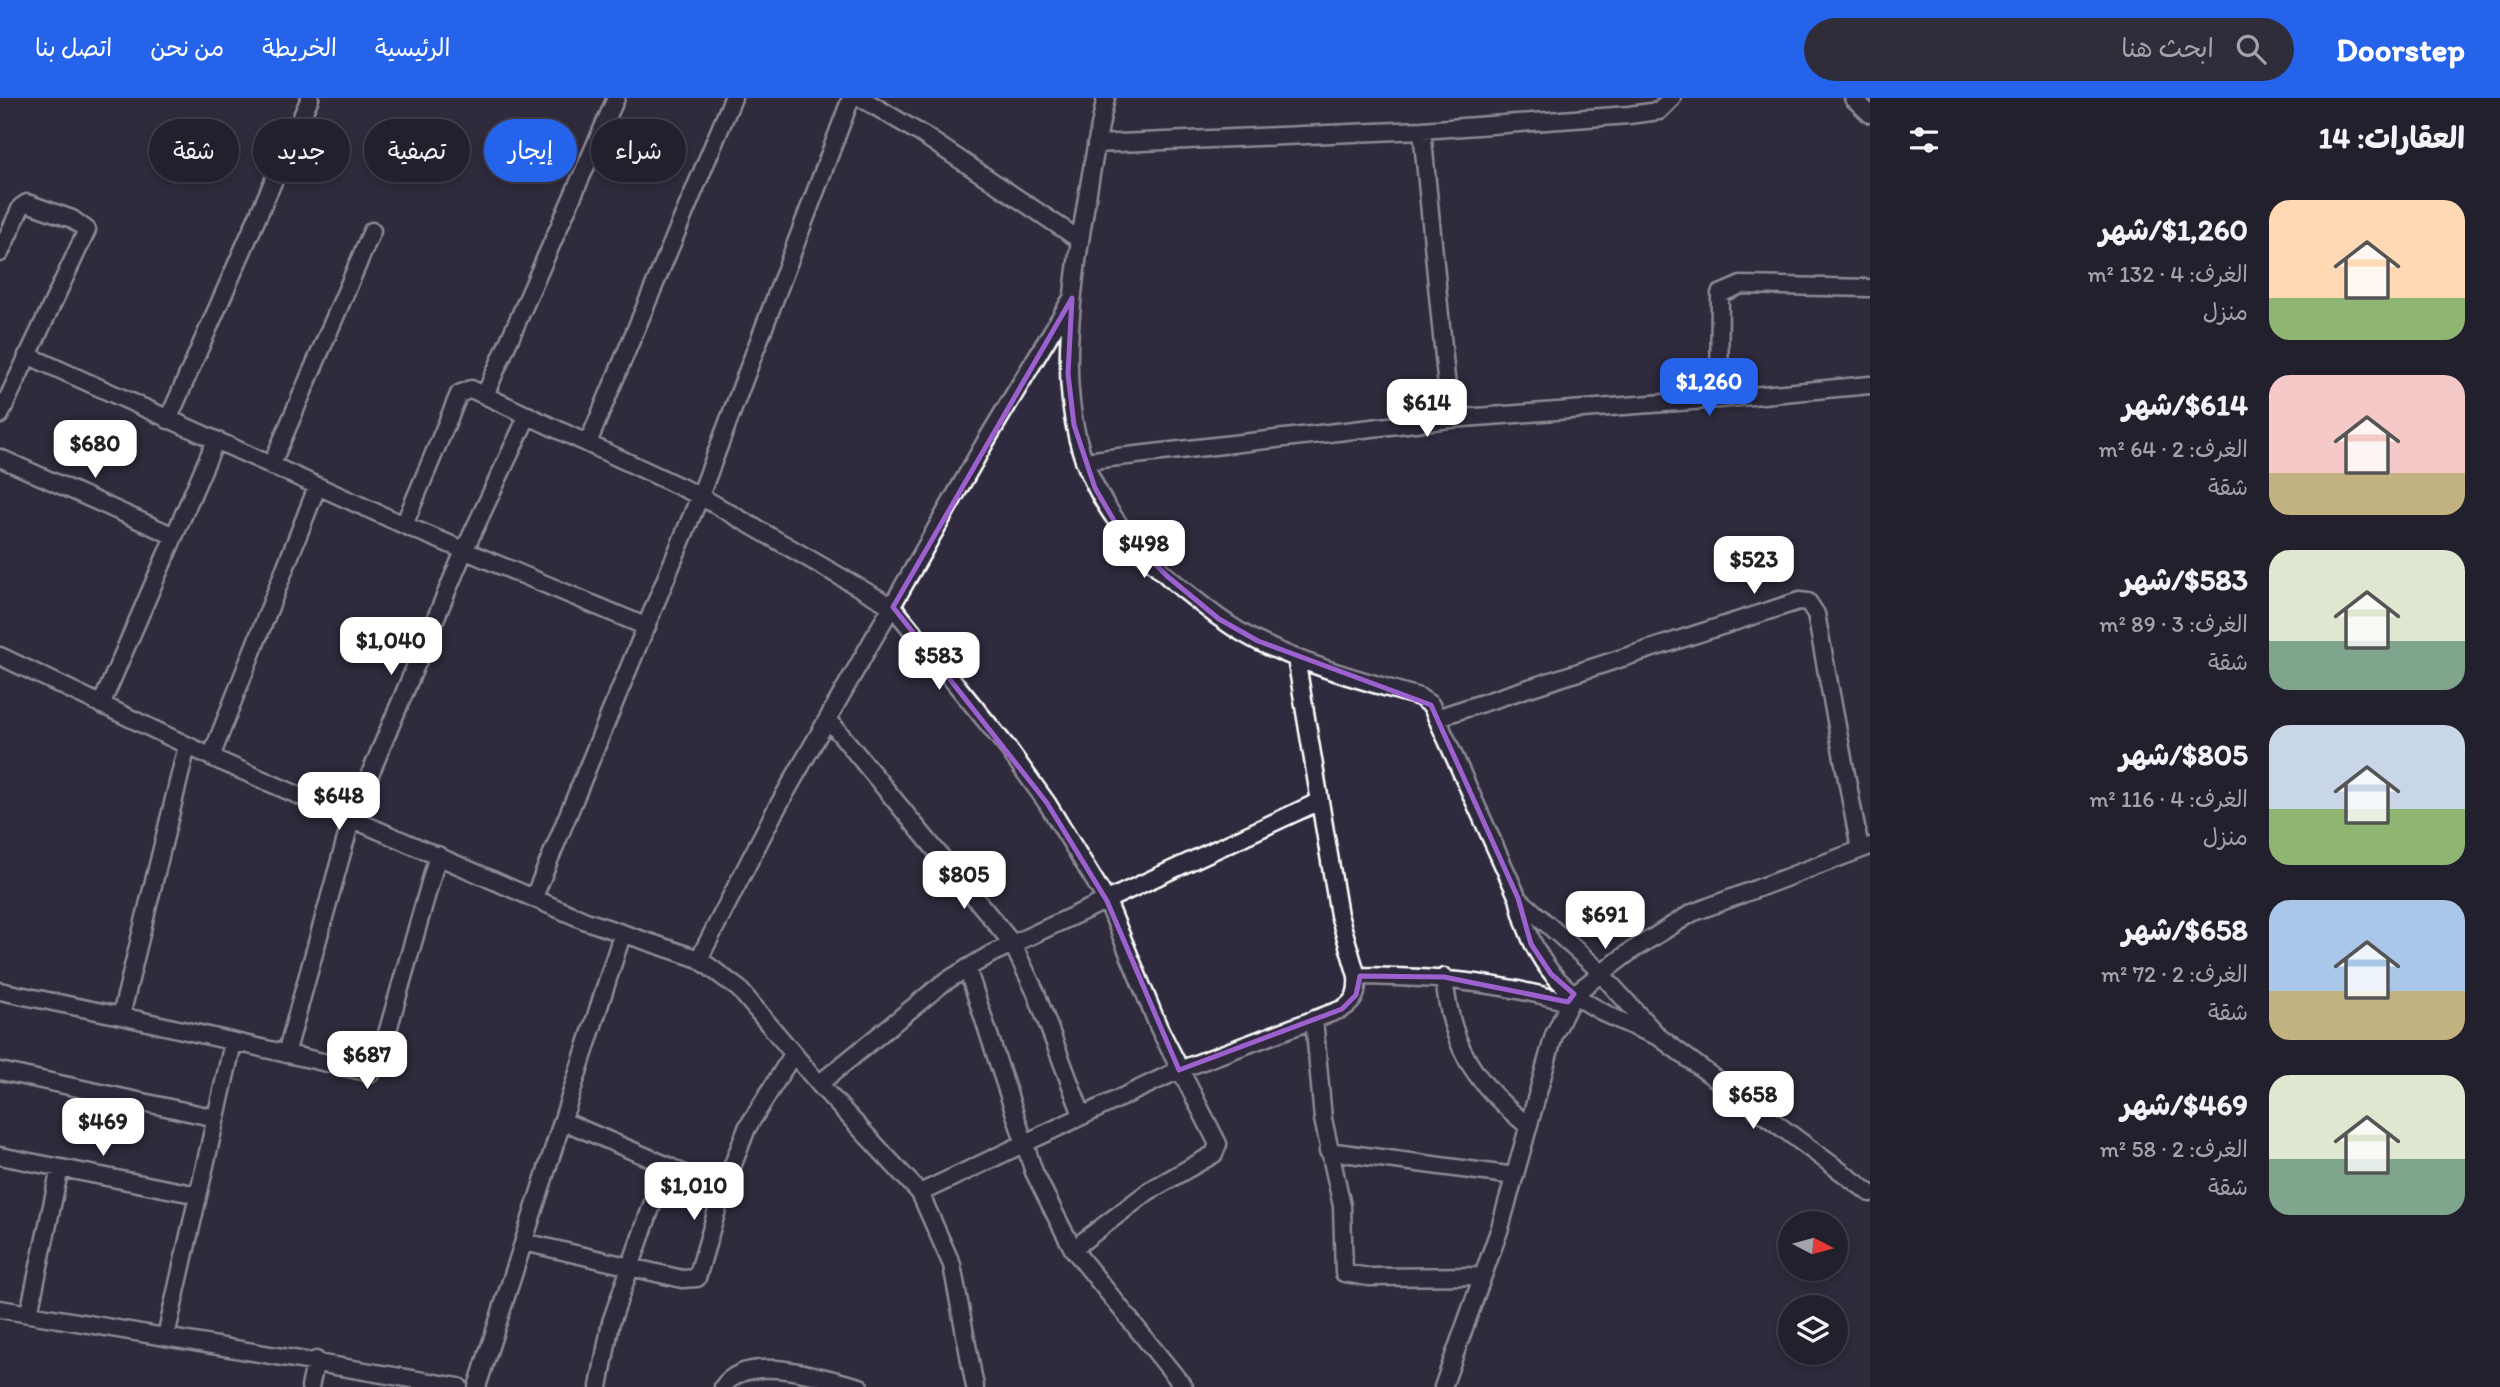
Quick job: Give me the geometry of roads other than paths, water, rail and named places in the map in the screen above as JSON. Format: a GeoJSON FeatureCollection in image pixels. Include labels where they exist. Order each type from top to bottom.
{"type":"FeatureCollection","features":[{"type":"Feature","properties":{"kind":"street"},"geometry":{"type":"LineString","coordinates":[[168,420],[310,98]]}},
{"type":"Feature","properties":{"kind":"street"},"geometry":{"type":"LineString","coordinates":[[485,395],[616,98]]}},
{"type":"Feature","properties":{"kind":"street"},"geometry":{"type":"LineString","coordinates":[[588,443],[733,98]]}},
{"type":"Feature","properties":{"kind":"street"},"geometry":{"type":"LineString","coordinates":[[534,897],[700,496],[851,98]]}},
{"type":"Feature","properties":{"kind":"street"},"geometry":{"type":"LineString","coordinates":[[861,98],[923,135],[1080,240]]}},
{"type":"Feature","properties":{"kind":"street"},"geometry":{"type":"LineString","coordinates":[[1106,98],[1096,144],[1072,298],[1068,374],[1074,425],[1084,461],[1116,524],[1167,576],[1219,619],[1296,658],[1419,697],[1431,705],[1439,717],[1518,898],[1524,924],[1538,957],[1571,998]]}},
{"type":"Feature","properties":{"kind":"street"},"geometry":{"type":"LineString","coordinates":[[1096,144],[1422,130],[1659,111],[1672,98]]}},
{"type":"Feature","properties":{"kind":"street"},"geometry":{"type":"LineString","coordinates":[[1853,98],[1870,114]]}},
{"type":"Feature","properties":{"kind":"street"},"geometry":{"type":"LineString","coordinates":[[1422,130],[1450,419]]}},
{"type":"Feature","properties":{"kind":"street"},"geometry":{"type":"LineString","coordinates":[[0,253],[21,207],[27,203],[72,219],[88,230],[0,415]]}},
{"type":"Feature","properties":{"kind":"street"},"geometry":{"type":"LineString","coordinates":[[271,466],[372,231]]}},
{"type":"Feature","properties":{"kind":"street"},"geometry":{"type":"LineString","coordinates":[[1719,399],[1720,294],[1741,285],[1870,288]]}},
{"type":"Feature","properties":{"kind":"street"},"geometry":{"type":"LineString","coordinates":[[699,959],[774,813],[986,441],[1072,298]]}},
{"type":"Feature","properties":{"kind":"street"},"geometry":{"type":"LineString","coordinates":[[27,355],[317,487],[646,627]]}},
{"type":"Feature","properties":{"kind":"street"},"geometry":{"type":"LineString","coordinates":[[1084,461],[1450,419],[1870,385]]}},
{"type":"Feature","properties":{"kind":"street"},"geometry":{"type":"LineString","coordinates":[[404,525],[459,394],[471,390],[700,496],[893,607],[1007,747],[1047,803],[1107,901],[1179,1070],[1214,1135],[1218,1149],[1193,1167],[1149,1191],[1073,1249]]}},
{"type":"Feature","properties":{"kind":"street"},"geometry":{"type":"LineString","coordinates":[[286,1054],[352,817],[464,551],[528,415]]}},
{"type":"Feature","properties":{"kind":"street"},"geometry":{"type":"LineString","coordinates":[[100,705],[215,442]]}},
{"type":"Feature","properties":{"kind":"street"},"geometry":{"type":"LineString","coordinates":[[0,458],[174,536]]}},
{"type":"Feature","properties":{"kind":"street"},"geometry":{"type":"LineString","coordinates":[[211,757],[317,487]]}},
{"type":"Feature","properties":{"kind":"street"},"geometry":{"type":"LineString","coordinates":[[1439,717],[1799,601],[1808,602],[1816,614],[1865,848],[1692,913],[1601,973],[1571,998],[1553,1035],[1515,1176],[1443,1387]]}},
{"type":"Feature","properties":{"kind":"street"},"geometry":{"type":"LineString","coordinates":[[0,656],[211,757],[622,935],[699,959],[739,989],[819,1084],[920,1193],[952,1265],[975,1387]]}},
{"type":"Feature","properties":{"kind":"street"},"geometry":{"type":"LineString","coordinates":[[920,1193],[1179,1070],[1350,1004],[1356,995],[1357,976],[1339,915],[1296,658]]}},
{"type":"Feature","properties":{"kind":"street"},"geometry":{"type":"LineString","coordinates":[[828,719],[1012,943],[1036,993],[1082,1115]]}},
{"type":"Feature","properties":{"kind":"street"},"geometry":{"type":"LineString","coordinates":[[121,1016],[187,746]]}},
{"type":"Feature","properties":{"kind":"street"},"geometry":{"type":"LineString","coordinates":[[819,1084],[943,983],[967,968],[1012,943],[1318,802]]}},
{"type":"Feature","properties":{"kind":"street"},"geometry":{"type":"LineString","coordinates":[[0,991],[363,1072],[375,1070],[439,855]]}},
{"type":"Feature","properties":{"kind":"street"},"geometry":{"type":"LineString","coordinates":[[1518,898],[1601,973],[1659,1037],[1870,1193]]}},
{"type":"Feature","properties":{"kind":"street"},"geometry":{"type":"LineString","coordinates":[[477,1387],[622,935]]}},
{"type":"Feature","properties":{"kind":"street"},"geometry":{"type":"LineString","coordinates":[[967,968],[1023,1143],[1034,1172],[1073,1249],[1184,1387]]}},
{"type":"Feature","properties":{"kind":"street"},"geometry":{"type":"LineString","coordinates":[[1357,976],[1444,977],[1571,998],[1659,1037]]}},
{"type":"Feature","properties":{"kind":"street"},"geometry":{"type":"LineString","coordinates":[[1444,977],[1452,1026],[1469,1067],[1496,1100],[1528,1126]]}},
{"type":"Feature","properties":{"kind":"street"},"geometry":{"type":"LineString","coordinates":[[1314,1019],[1328,1151],[1342,1206],[1344,1273],[1368,1277],[1482,1276]]}},
{"type":"Feature","properties":{"kind":"street"},"geometry":{"type":"LineString","coordinates":[[166,1336],[233,1043]]}},
{"type":"Feature","properties":{"kind":"street"},"geometry":{"type":"LineString","coordinates":[[524,1242],[682,1279],[697,1278],[722,1193],[747,1128],[793,1054]]}},
{"type":"Feature","properties":{"kind":"street"},"geometry":{"type":"LineString","coordinates":[[0,1071],[216,1118]]}},
{"type":"Feature","properties":{"kind":"street"},"geometry":{"type":"LineString","coordinates":[[563,1121],[666,1165],[722,1193]]}},
{"type":"Feature","properties":{"kind":"street"},"geometry":{"type":"LineString","coordinates":[[1328,1151],[1515,1176]]}},
{"type":"Feature","properties":{"kind":"street"},"geometry":{"type":"LineString","coordinates":[[0,1156],[198,1195]]}},
{"type":"Feature","properties":{"kind":"street"},"geometry":{"type":"LineString","coordinates":[[599,1387],[611,1322],[666,1165]]}},
{"type":"Feature","properties":{"kind":"street"},"geometry":{"type":"LineString","coordinates":[[29,1313],[60,1168]]}},
{"type":"Feature","properties":{"kind":"street"},"geometry":{"type":"LineString","coordinates":[[0,1309],[316,1360],[379,1380],[459,1387]]}},
{"type":"Feature","properties":{"kind":"street"},"geometry":{"type":"LineString","coordinates":[[310,1387],[316,1360]]}},
{"type":"Feature","properties":{"kind":"street"},"geometry":{"type":"LineString","coordinates":[[723,1387],[739,1374],[772,1368],[860,1387]]}}]}
